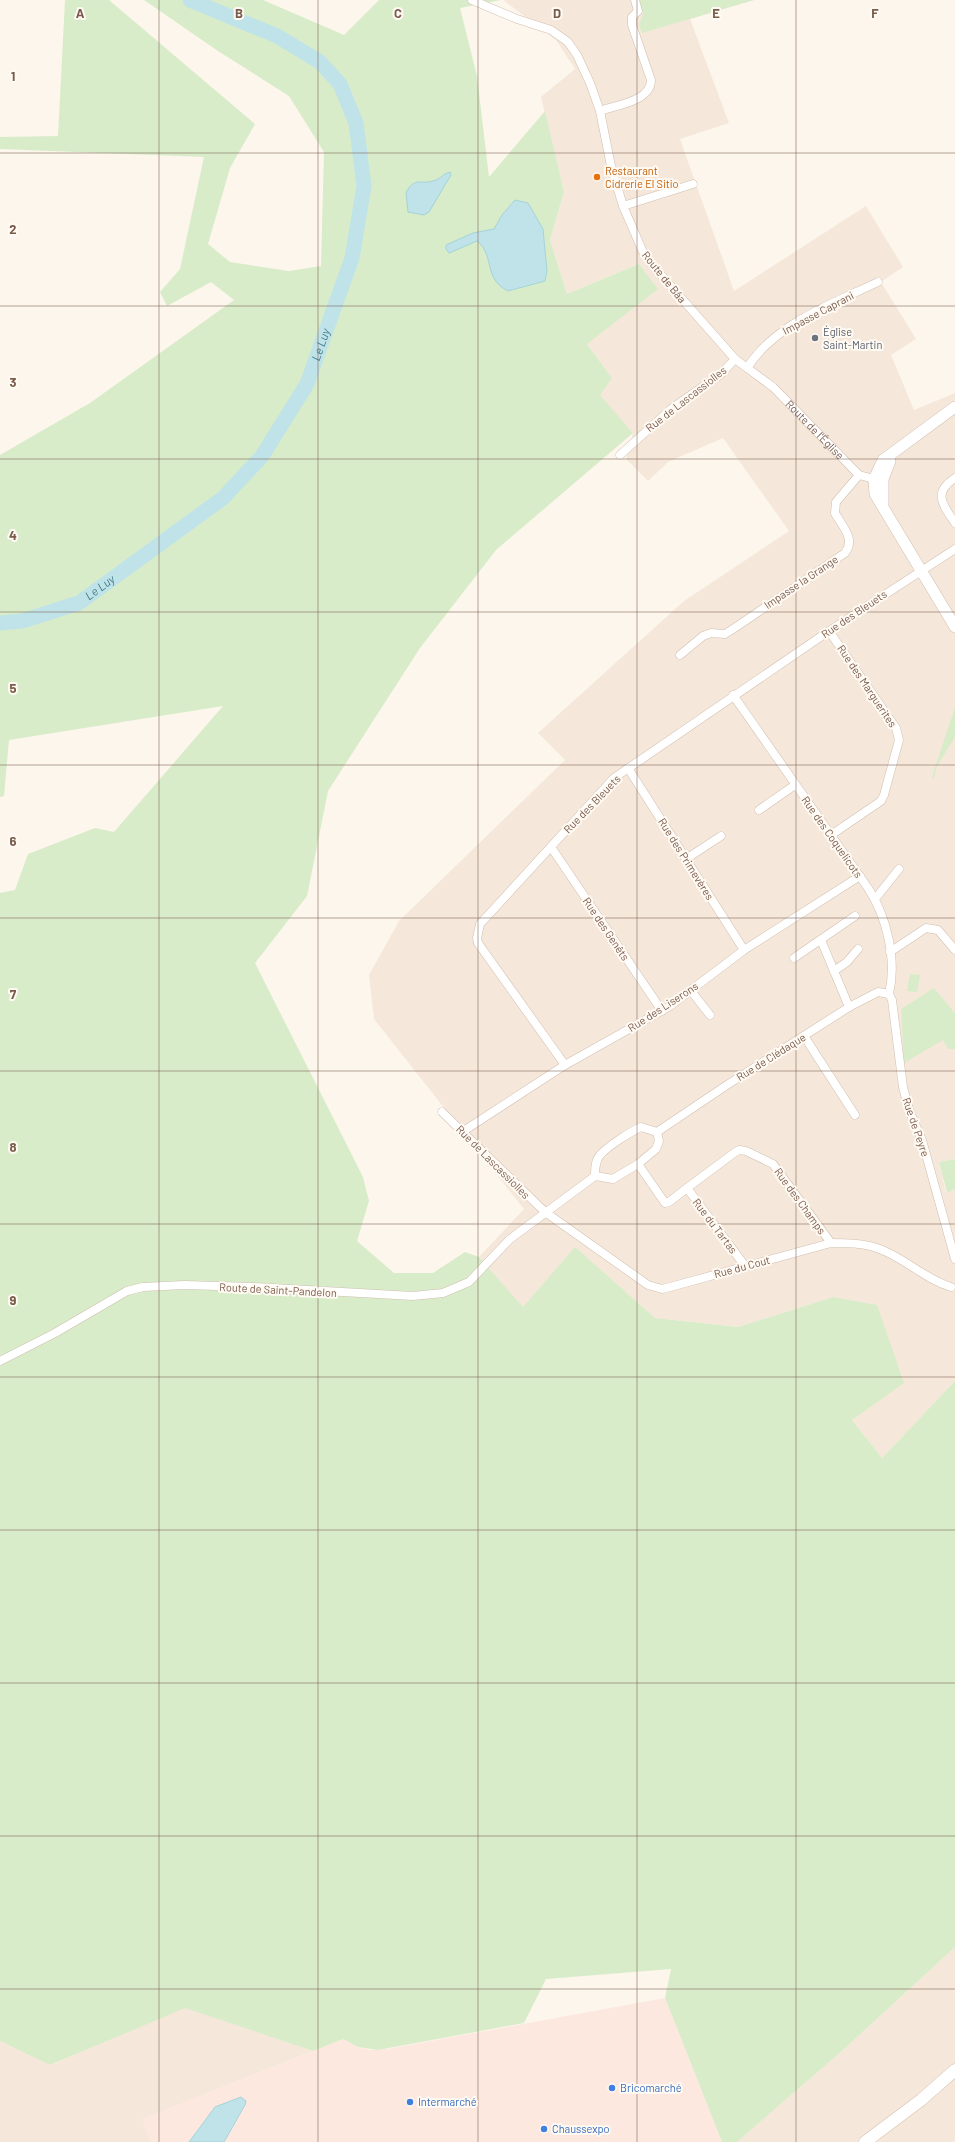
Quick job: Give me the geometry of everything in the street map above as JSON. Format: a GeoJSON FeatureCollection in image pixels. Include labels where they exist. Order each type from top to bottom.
{"type":"FeatureCollection","features":[{"type":"Feature","properties":{"kind":"main road"},"geometry":{"type":"LineString","coordinates":[[865,2142],[921,2100],[955,2070]]}},
{"type":"Feature","properties":{"kind":"street","name":"Route de Bâa"},"geometry":{"type":"LineString","coordinates":[[472,0],[517,19],[551,30],[568,42],[577,55],[590,83],[600,111],[611,166],[623,206],[636,237],[653,266],[735,359]]}},
{"type":"Feature","properties":{"kind":"street"},"geometry":{"type":"LineString","coordinates":[[600,111],[647,94],[651,88],[651,80],[632,24],[632,17],[638,11],[635,0]]}},
{"type":"Feature","properties":{"kind":"street"},"geometry":{"type":"LineString","coordinates":[[623,206],[693,184]]}},
{"type":"Feature","properties":{"kind":"street","name":"Impasse Caprani"},"geometry":{"type":"LineString","coordinates":[[747,368],[771,341],[800,320],[878,282]]}},
{"type":"Feature","properties":{"kind":"street","name":"Route de l'Église"},"geometry":{"type":"LineString","coordinates":[[735,359],[773,387],[859,475]]}},
{"type":"Feature","properties":{"kind":"street","name":"Rue de Lascassiolles"},"geometry":{"type":"LineString","coordinates":[[620,455],[671,409],[720,374],[735,359]]}},
{"type":"Feature","properties":{"kind":"street"},"geometry":{"type":"LineString","coordinates":[[955,407],[895,452],[878,479],[883,504],[955,627]]}},
{"type":"Feature","properties":{"kind":"street"},"geometry":{"type":"LineString","coordinates":[[859,475],[878,479]]}},
{"type":"Feature","properties":{"kind":"street","name":"Impasse la Grange"},"geometry":{"type":"LineString","coordinates":[[680,655],[703,636],[711,632],[725,634],[845,553],[850,547],[850,539],[835,513],[836,502],[859,475]]}},
{"type":"Feature","properties":{"kind":"street"},"geometry":{"type":"LineString","coordinates":[[955,478],[944,487],[941,495],[942,502],[955,523]]}},
{"type":"Feature","properties":{"kind":"street","name":"Rue des Bleuets"},"geometry":{"type":"LineString","coordinates":[[565,1065],[478,943],[476,938],[480,924],[614,778],[733,695],[922,569],[955,549]]}},
{"type":"Feature","properties":{"kind":"street","name":"Rue des Marguerites"},"geometry":{"type":"LineString","coordinates":[[829,631],[896,728],[899,740],[881,801],[831,835]]}},
{"type":"Feature","properties":{"kind":"street","name":"Rue des Coquelicots"},"geometry":{"type":"LineString","coordinates":[[733,695],[860,876],[881,910],[890,952],[891,973],[889,994]]}},
{"type":"Feature","properties":{"kind":"street","name":"Rue des Primevères"},"geometry":{"type":"LineString","coordinates":[[628,768],[744,950]]}},
{"type":"Feature","properties":{"kind":"street"},"geometry":{"type":"LineString","coordinates":[[759,810],[795,785]]}},
{"type":"Feature","properties":{"kind":"street"},"geometry":{"type":"LineString","coordinates":[[686,859],[721,836]]}},
{"type":"Feature","properties":{"kind":"street","name":"Rue des Genêts"},"geometry":{"type":"LineString","coordinates":[[551,847],[662,1011]]}},
{"type":"Feature","properties":{"kind":"street"},"geometry":{"type":"LineString","coordinates":[[875,899],[899,869]]}},
{"type":"Feature","properties":{"kind":"street","name":"Rue des Liserons"},"geometry":{"type":"LineString","coordinates":[[462,1132],[565,1065],[662,1011],[744,950],[860,876]]}},
{"type":"Feature","properties":{"kind":"street"},"geometry":{"type":"LineString","coordinates":[[794,958],[855,916]]}},
{"type":"Feature","properties":{"kind":"street"},"geometry":{"type":"LineString","coordinates":[[890,952],[926,928],[938,930],[955,950]]}},
{"type":"Feature","properties":{"kind":"street"},"geometry":{"type":"LineString","coordinates":[[821,940],[849,1007]]}},
{"type":"Feature","properties":{"kind":"street"},"geometry":{"type":"LineString","coordinates":[[834,971],[848,962],[858,949]]}},
{"type":"Feature","properties":{"kind":"street"},"geometry":{"type":"LineString","coordinates":[[691,990],[710,1015]]}},
{"type":"Feature","properties":{"kind":"street","name":"Rue de Clédaque"},"geometry":{"type":"LineString","coordinates":[[657,1132],[849,1007],[878,992],[889,994]]}},
{"type":"Feature","properties":{"kind":"street","name":"Rue de Peyre"},"geometry":{"type":"LineString","coordinates":[[889,994],[893,1004],[902,1087],[909,1110],[922,1140],[955,1259]]}},
{"type":"Feature","properties":{"kind":"street"},"geometry":{"type":"LineString","coordinates":[[804,1036],[856,1115]]}},
{"type":"Feature","properties":{"kind":"street","name":"Rue de Lascassiolles"},"geometry":{"type":"LineString","coordinates":[[442,1112],[545,1212]]}},
{"type":"Feature","properties":{"kind":"street"},"geometry":{"type":"LineString","coordinates":[[545,1212],[596,1176],[613,1179],[638,1164],[656,1149],[659,1141],[657,1132],[641,1127],[634,1130],[600,1155],[596,1162],[596,1176]]}},
{"type":"Feature","properties":{"kind":"street","name":"Rue des Champs"},"geometry":{"type":"LineString","coordinates":[[687,1188],[734,1153],[739,1150],[746,1151],[773,1164],[831,1243]]}},
{"type":"Feature","properties":{"kind":"street","name":"Rue du Tartas"},"geometry":{"type":"LineString","coordinates":[[638,1164],[665,1203],[669,1202],[687,1188],[745,1266]]}},
{"type":"Feature","properties":{"kind":"street","name":"Rue du Cout"},"geometry":{"type":"LineString","coordinates":[[545,1212],[594,1249],[655,1288],[670,1287],[831,1243],[876,1247],[938,1283],[954,1287]]}},
{"type":"Feature","properties":{"kind":"street","name":"Route de Saint-Pandelon"},"geometry":{"type":"LineString","coordinates":[[0,1361],[67,1326],[127,1291],[142,1287],[252,1287],[413,1296],[443,1293],[469,1282],[510,1239],[545,1212]]}},
{"type":"Feature","properties":{"kind":"shaded area"},"geometry":{"type":"Polygon","coordinates":[[[503,0],[754,0],[690,19],[729,123],[680,139],[734,291],[866,206],[903,267],[881,282],[916,339],[891,355],[914,410],[955,393],[955,1013],[934,988],[944,1040],[948,1049],[955,1049],[955,1159],[939,1162],[946,1193],[955,1189],[955,1381],[882,1458],[852,1420],[833,1297],[738,1327],[655,1318],[575,1248],[523,1307],[479,1257],[524,1209],[374,1019],[369,975],[399,921],[565,760],[538,733],[684,601],[789,531],[723,438],[668,462],[648,481],[626,459],[633,433],[599,395],[612,378],[587,344],[639,264],[567,294],[550,240],[564,192],[541,97],[575,69],[556,40],[503,0]]]}},
{"type":"Feature","properties":{"kind":"shaded area"},"geometry":{"type":"Polygon","coordinates":[[[955,1947],[955,2142],[737,2142],[843,2050],[955,1947]]]}},
{"type":"Feature","properties":{"kind":"shaded area"},"geometry":{"type":"Polygon","coordinates":[[[665,1998],[722,2142],[151,2142],[142,2119],[343,2039],[358,2047],[371,2050],[387,2049],[665,1998]]]}},
{"type":"Feature","properties":{"kind":"shaded area"},"geometry":{"type":"Polygon","coordinates":[[[184,2007],[313,2051],[143,2119],[151,2142],[0,2142],[0,2041],[51,2065],[184,2007]]]}},
{"type":"Feature","properties":{"kind":"green space"},"geometry":{"type":"Polygon","coordinates":[[[65,0],[109,0],[255,124],[230,168],[208,244],[230,262],[289,271],[321,266],[324,152],[289,96],[218,51],[144,0],[263,0],[344,35],[379,0],[501,0],[460,8],[477,76],[489,177],[545,111],[564,192],[550,240],[567,294],[639,264],[658,289],[587,344],[612,378],[600,395],[633,433],[496,550],[420,648],[328,791],[307,896],[255,963],[363,1177],[369,1201],[357,1241],[394,1273],[433,1273],[465,1252],[479,1257],[523,1307],[575,1247],[655,1318],[738,1327],[833,1297],[877,1305],[904,1383],[852,1420],[882,1458],[955,1381],[955,1947],[843,2050],[737,2142],[722,2142],[665,1998],[671,1969],[546,1979],[524,2023],[378,2050],[358,2047],[343,2039],[313,2051],[185,2008],[50,2065],[0,2041],[0,893],[15,890],[28,854],[95,828],[114,832],[223,706],[9,740],[4,796],[0,797],[0,455],[90,403],[234,300],[211,282],[167,306],[160,292],[180,269],[204,157],[0,149],[0,137],[58,136],[65,0]]]}},
{"type":"Feature","properties":{"kind":"green space"},"geometry":{"type":"Polygon","coordinates":[[[639,0],[754,0],[642,33],[639,25],[643,14],[639,0]]]}},
{"type":"Feature","properties":{"kind":"green space"},"geometry":{"type":"Polygon","coordinates":[[[955,707],[955,737],[937,766],[934,778],[932,777],[955,707]]]}},
{"type":"Feature","properties":{"kind":"green space"},"geometry":{"type":"Polygon","coordinates":[[[910,974],[920,975],[917,992],[907,991],[910,974]]]}},
{"type":"Feature","properties":{"kind":"green space"},"geometry":{"type":"Polygon","coordinates":[[[934,988],[955,1013],[955,1049],[948,1049],[943,1040],[904,1063],[901,1009],[934,988]]]}},
{"type":"Feature","properties":{"kind":"green space"},"geometry":{"type":"Polygon","coordinates":[[[955,1159],[955,1189],[947,1193],[939,1162],[955,1159]]]}},
{"type":"Feature","properties":{"kind":"water"},"geometry":{"type":"Polygon","coordinates":[[[450,172],[451,175],[429,212],[424,215],[408,212],[406,192],[413,184],[435,180],[450,172]]]}},
{"type":"Feature","properties":{"kind":"water"},"geometry":{"type":"Polygon","coordinates":[[[515,200],[528,203],[543,229],[547,271],[545,281],[508,291],[500,286],[495,280],[486,253],[477,241],[449,253],[446,249],[446,245],[473,233],[494,229],[502,215],[515,200]]]}},
{"type":"Feature","properties":{"kind":"water"},"geometry":{"type":"Polygon","coordinates":[[[241,2097],[246,2101],[245,2105],[224,2142],[189,2142],[215,2107],[241,2097]]]}},
{"type":"Feature","properties":{"kind":"waterway","name":"Le Luy"},"geometry":{"type":"LineString","coordinates":[[0,623],[22,621],[79,603],[223,498],[262,456],[307,384],[352,258],[364,186],[356,123],[340,84],[320,62],[277,36],[190,0]]}},
{"type":"Feature","properties":{"kind":"place","name":"Restaurant Cidrerie El Sitio"},"geometry":{"type":"Point","coordinates":[597,177]}},
{"type":"Feature","properties":{"kind":"place","name":"Église Saint-Martin"},"geometry":{"type":"Point","coordinates":[815,338]}},
{"type":"Feature","properties":{"kind":"place","name":"Bricomarché"},"geometry":{"type":"Point","coordinates":[612,2088]}},
{"type":"Feature","properties":{"kind":"place","name":"Intermarché"},"geometry":{"type":"Point","coordinates":[410,2102]}},
{"type":"Feature","properties":{"kind":"place","name":"Chaussexpo"},"geometry":{"type":"Point","coordinates":[544,2129]}}]}
